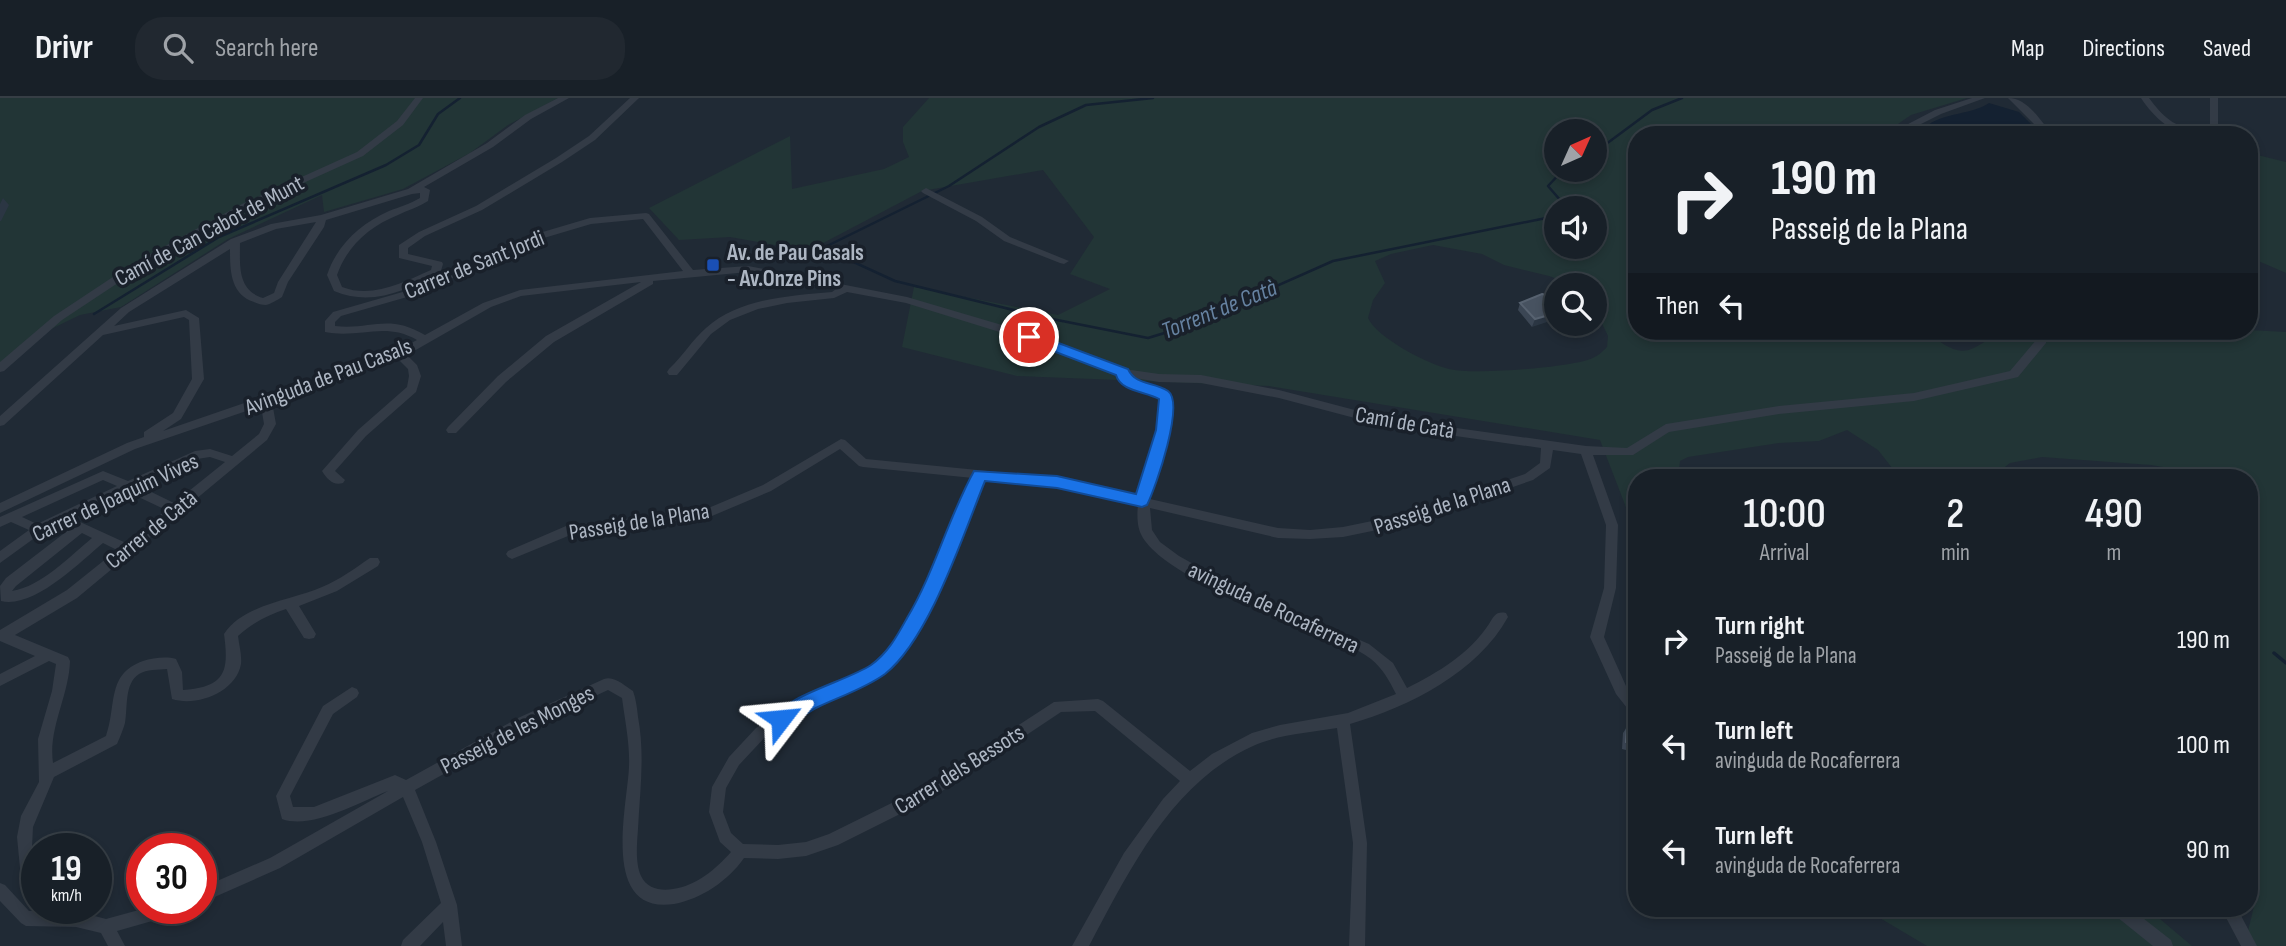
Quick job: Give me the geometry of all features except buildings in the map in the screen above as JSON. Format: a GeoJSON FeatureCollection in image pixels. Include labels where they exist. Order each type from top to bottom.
{"type":"FeatureCollection","features":[{"type":"Feature","properties":{"kind":"street","name":"Camí de Can Cabot de Munt"},"geometry":{"type":"LineString","coordinates":[[0,368],[58,318],[138,265],[245,206],[360,155],[400,123],[419,98]]}},
{"type":"Feature","properties":{"kind":"street"},"geometry":{"type":"LineString","coordinates":[[411,191],[490,145],[514,126],[565,98]]}},
{"type":"Feature","properties":{"kind":"street"},"geometry":{"type":"LineString","coordinates":[[0,422],[125,310],[235,241],[274,226],[322,218],[411,191],[425,190],[425,199],[378,220],[364,230],[337,258],[332,275],[338,289],[346,294],[370,295],[412,283],[436,272],[439,264],[403,256],[403,247],[422,233],[479,208],[558,160],[592,138],[635,98]]}},
{"type":"Feature","properties":{"kind":"street"},"geometry":{"type":"LineString","coordinates":[[1909,126],[1938,111],[1980,98]]}},
{"type":"Feature","properties":{"kind":"street"},"geometry":{"type":"LineString","coordinates":[[2012,98],[2041,126]]}},
{"type":"Feature","properties":{"kind":"street"},"geometry":{"type":"LineString","coordinates":[[2145,98],[2158,119],[2168,126]]}},
{"type":"Feature","properties":{"kind":"street"},"geometry":{"type":"LineString","coordinates":[[2214,98],[2214,126]]}},
{"type":"Feature","properties":{"kind":"street"},"geometry":{"type":"LineString","coordinates":[[926,191],[979,219],[1007,239],[1064,261]]}},
{"type":"Feature","properties":{"kind":"street","name":"Carrer de Sant Jordi"},"geometry":{"type":"LineString","coordinates":[[425,340],[408,330],[386,324],[339,331],[329,329],[330,321],[337,314],[354,307],[417,291],[523,241],[590,221],[646,216],[690,273]]}},
{"type":"Feature","properties":{"kind":"street"},"geometry":{"type":"LineString","coordinates":[[235,241],[233,273],[238,284],[250,297],[264,302],[278,295],[283,282],[319,227],[322,218]]}},
{"type":"Feature","properties":{"kind":"street","name":"Avinguda de Pau Casals"},"geometry":{"type":"LineString","coordinates":[[0,508],[131,446],[400,354],[487,305],[520,293],[748,269]]}},
{"type":"Feature","properties":{"kind":"street","name":"Camí de Catà"},"geometry":{"type":"LineString","coordinates":[[748,269],[843,290],[907,300],[1052,344],[1122,372],[1159,378],[1201,379],[1279,394],[1385,422],[1586,450],[1629,452],[1665,428],[1779,410],[1914,397],[2014,374],[2042,340]]}},
{"type":"Feature","properties":{"kind":"street"},"geometry":{"type":"LineString","coordinates":[[452,430],[502,379],[550,339],[655,278]]}},
{"type":"Feature","properties":{"kind":"street"},"geometry":{"type":"LineString","coordinates":[[673,372],[688,360],[701,338],[725,318],[761,304],[834,295],[843,290]]}},
{"type":"Feature","properties":{"kind":"street"},"geometry":{"type":"LineString","coordinates":[[99,333],[186,313],[194,318],[198,379],[187,402],[177,416],[131,446]]}},
{"type":"Feature","properties":{"kind":"street"},"geometry":{"type":"LineString","coordinates":[[340,480],[332,477],[328,471],[335,462],[362,433],[412,389],[415,376],[413,368],[400,354]]}},
{"type":"Feature","properties":{"kind":"street","name":"avinguda de Rocaferrera"},"geometry":{"type":"LineString","coordinates":[[1122,372],[1124,379],[1133,384],[1166,396],[1164,430],[1142,501],[1147,532],[1162,553],[1230,590],[1359,645],[1385,663],[1404,695]]}},
{"type":"Feature","properties":{"kind":"street","name":"Carrer de Catà"},"geometry":{"type":"LineString","coordinates":[[1,636],[72,594],[263,437],[270,424],[266,401]]}},
{"type":"Feature","properties":{"kind":"street","name":"Passeig de la Plana"},"geometry":{"type":"LineString","coordinates":[[512,554],[566,531],[708,513],[767,488],[841,443],[863,463],[1057,482],[1278,533],[1300,535],[1370,529],[1529,477],[1546,465],[1548,445]]}},
{"type":"Feature","properties":{"kind":"street"},"geometry":{"type":"LineString","coordinates":[[1586,450],[1612,525],[1610,588],[1597,637],[1621,690],[1628,699]]}},
{"type":"Feature","properties":{"kind":"street","name":"Carrer de Joaquim Vives"},"geometry":{"type":"LineString","coordinates":[[0,558],[38,529],[60,517],[195,455],[210,453],[235,461]]}},
{"type":"Feature","properties":{"kind":"street"},"geometry":{"type":"LineString","coordinates":[[5,519],[99,476],[107,475],[176,509]]}},
{"type":"Feature","properties":{"kind":"street"},"geometry":{"type":"LineString","coordinates":[[740,851],[725,837],[716,812],[719,787],[734,761],[761,732],[802,706],[877,670],[897,652],[934,587],[979,475]]}},
{"type":"Feature","properties":{"kind":"street"},"geometry":{"type":"LineString","coordinates":[[60,517],[128,549]]}},
{"type":"Feature","properties":{"kind":"street"},"geometry":{"type":"LineString","coordinates":[[5,519],[38,529]]}},
{"type":"Feature","properties":{"kind":"street"},"geometry":{"type":"LineString","coordinates":[[81,527],[10,582],[5,589],[6,597],[17,597],[31,592],[102,537]]}},
{"type":"Feature","properties":{"kind":"street"},"geometry":{"type":"LineString","coordinates":[[48,773],[112,740],[116,732],[120,691],[125,678],[131,674],[159,663],[171,663],[175,672],[177,695],[187,697],[206,691],[230,675],[234,666],[231,634],[245,620],[329,589],[374,562]]}},
{"type":"Feature","properties":{"kind":"street"},"geometry":{"type":"LineString","coordinates":[[292,601],[293,610],[309,634]]}},
{"type":"Feature","properties":{"kind":"street"},"geometry":{"type":"LineString","coordinates":[[1080,946],[1133,850],[1189,779],[1246,742],[1288,730],[1343,721],[1457,670],[1488,639],[1502,617]]}},
{"type":"Feature","properties":{"kind":"street"},"geometry":{"type":"LineString","coordinates":[[1,636],[63,661],[61,695],[44,741],[48,773],[46,785],[33,805],[24,833]]}},
{"type":"Feature","properties":{"kind":"street"},"geometry":{"type":"LineString","coordinates":[[0,680],[49,654]]}},
{"type":"Feature","properties":{"kind":"street","name":"Passeig de les Monges"},"geometry":{"type":"LineString","coordinates":[[217,889],[273,864],[406,787],[565,701],[609,683],[628,695],[636,755],[630,867],[636,884],[648,895],[678,896],[700,887],[735,859],[740,851]]}},
{"type":"Feature","properties":{"kind":"street"},"geometry":{"type":"LineString","coordinates":[[352,693],[328,710],[283,796],[287,814],[314,814],[395,781],[406,787],[429,842],[449,905],[454,946]]}},
{"type":"Feature","properties":{"kind":"street","name":"Carrer dels Bessots"},"geometry":{"type":"LineString","coordinates":[[740,851],[806,849],[833,840],[925,794],[1059,706],[1098,705],[1189,779]]}},
{"type":"Feature","properties":{"kind":"street"},"geometry":{"type":"LineString","coordinates":[[1343,721],[1360,843],[1357,946]]}},
{"type":"Feature","properties":{"kind":"street"},"geometry":{"type":"LineString","coordinates":[[0,890],[21,913]]}},
{"type":"Feature","properties":{"kind":"street"},"geometry":{"type":"LineString","coordinates":[[408,946],[449,905]]}},
{"type":"Feature","properties":{"kind":"street"},"geometry":{"type":"LineString","coordinates":[[2128,917],[2165,946]]}},
{"type":"Feature","properties":{"kind":"street"},"geometry":{"type":"LineString","coordinates":[[2234,917],[2249,946]]}},
{"type":"Feature","properties":{"kind":"street"},"geometry":{"type":"LineString","coordinates":[[95,924],[106,927],[126,921]]}},
{"type":"Feature","properties":{"kind":"street"},"geometry":{"type":"LineString","coordinates":[[106,927],[117,946]]}},
{"type":"Feature","properties":{"kind":"shaded area"},"geometry":{"type":"Polygon","coordinates":[[[0,98],[558,98],[508,125],[470,153],[403,189],[324,212],[322,195],[228,239],[121,307],[80,315],[47,331],[0,364],[0,98]]]}},
{"type":"Feature","properties":{"kind":"shaded area"},"geometry":{"type":"Polygon","coordinates":[[[929,98],[1967,98],[1911,115],[1895,126],[1628,126],[1628,340],[1937,340],[1963,351],[1988,340],[2258,340],[2258,330],[2286,332],[2286,946],[2244,946],[2251,917],[2258,917],[2258,469],[2175,469],[2042,457],[2010,463],[2002,469],[1893,469],[1878,450],[1847,430],[1819,441],[1779,443],[1688,457],[1680,461],[1679,469],[1628,469],[1628,512],[1600,440],[1269,386],[1017,376],[902,347],[914,287],[1058,315],[1110,289],[1070,274],[1094,237],[1043,170],[922,191],[808,251],[730,237],[679,240],[649,208],[790,136],[792,189],[884,169],[909,157],[903,142],[903,127],[929,98]],[[1433,245],[1391,254],[1375,261],[1385,283],[1373,300],[1368,318],[1382,334],[1404,349],[1429,362],[1461,371],[1555,366],[1591,359],[1607,347],[1607,273],[1544,275],[1504,265],[1482,254],[1433,245]]]}},
{"type":"Feature","properties":{"kind":"shaded area"},"geometry":{"type":"Polygon","coordinates":[[[2258,155],[2286,162],[2286,273],[2258,261],[2258,155]]]}},
{"type":"Feature","properties":{"kind":"shaded area"},"geometry":{"type":"Polygon","coordinates":[[[1878,917],[2158,917],[2192,946],[1927,946],[1878,917]]]}},
{"type":"Feature","properties":{"kind":"water"},"geometry":{"type":"Polygon","coordinates":[[[1989,103],[2019,112],[2032,126],[1927,126],[1944,117],[1989,103]]]}},
{"type":"Feature","properties":{"kind":"waterway"},"geometry":{"type":"LineString","coordinates":[[94,314],[219,237],[386,165],[419,145],[438,114],[460,98]]}},
{"type":"Feature","properties":{"kind":"waterway"},"geometry":{"type":"LineString","coordinates":[[823,248],[949,186],[1039,127],[1086,105],[1153,98]]}},
{"type":"Feature","properties":{"kind":"waterway","name":"Torrent de Catà"},"geometry":{"type":"LineString","coordinates":[[1630,126],[1652,110],[1682,98]]}},
{"type":"Feature","properties":{"kind":"waterway","name":"Torrent de Catà"},"geometry":{"type":"LineString","coordinates":[[1607,143],[1628,128]]}},
{"type":"Feature","properties":{"kind":"waterway","name":"Torrent de Catà"},"geometry":{"type":"LineString","coordinates":[[1552,182],[1548,186],[1557,196]]}},
{"type":"Feature","properties":{"kind":"waterway","name":"Torrent de Catà"},"geometry":{"type":"LineString","coordinates":[[823,248],[895,281],[1042,317],[1148,338],[1181,328],[1333,261],[1544,218]]}},
{"type":"Feature","properties":{"kind":"waterway","name":"Torrent de Catà"},"geometry":{"type":"LineString","coordinates":[[803,249],[823,248]]}},
{"type":"Feature","properties":{"kind":"waterway"},"geometry":{"type":"LineString","coordinates":[[2274,653],[2286,663]]}},
{"type":"Feature","properties":{"kind":"place","name":"Av. de Pau Casals - Av.Onze Pins"},"geometry":{"type":"Point","coordinates":[713,265]}},
{"type":"Feature","properties":{"kind":"route"},"geometry":{"type":"LineString","coordinates":[[781,719],[877,670],[897,652],[934,587],[979,475],[1057,482],[1142,501],[1164,430],[1167,415],[1166,396],[1133,384],[1124,379],[1122,372],[1105,364],[1029,337]]}}]}
